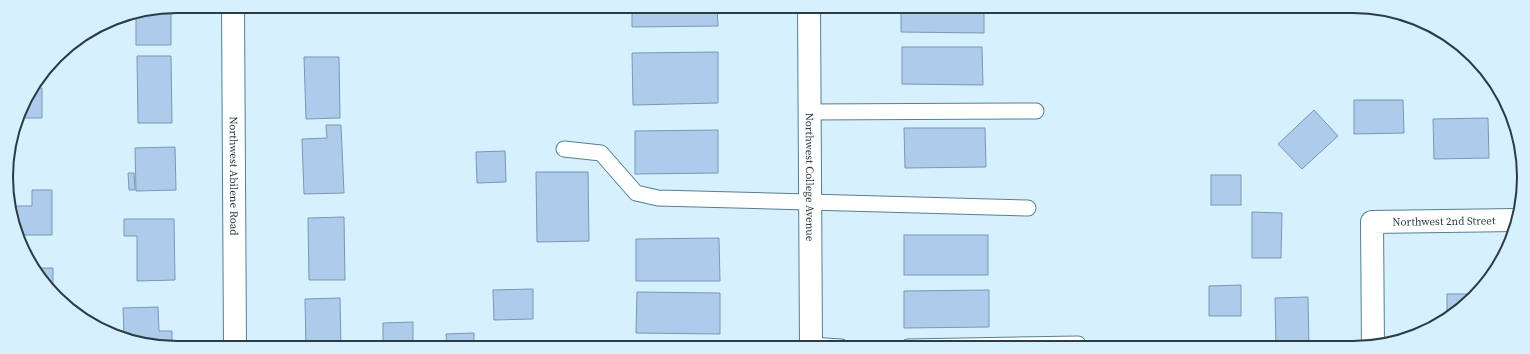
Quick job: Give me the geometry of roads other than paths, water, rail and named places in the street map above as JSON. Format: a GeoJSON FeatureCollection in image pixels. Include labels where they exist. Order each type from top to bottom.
{"type":"FeatureCollection","features":[{"type":"Feature","properties":{"kind":"street","name":"Northwest Abilene Road"},"geometry":{"type":"LineString","coordinates":[[233,13],[235,341]]}},
{"type":"Feature","properties":{"kind":"street","name":"Northwest College Avenue"},"geometry":{"type":"LineString","coordinates":[[809,13],[811,341]]}},
{"type":"Feature","properties":{"kind":"street","name":"Northwest 2nd Street"},"geometry":{"type":"LineString","coordinates":[[1373,340],[1372,222],[1511,220]]}},
{"type":"Feature","properties":{"kind":"lane"},"geometry":{"type":"LineString","coordinates":[[809,112],[1036,111]]}},
{"type":"Feature","properties":{"kind":"lane"},"geometry":{"type":"LineString","coordinates":[[564,149],[602,153],[636,193],[658,198],[1028,208]]}}]}
